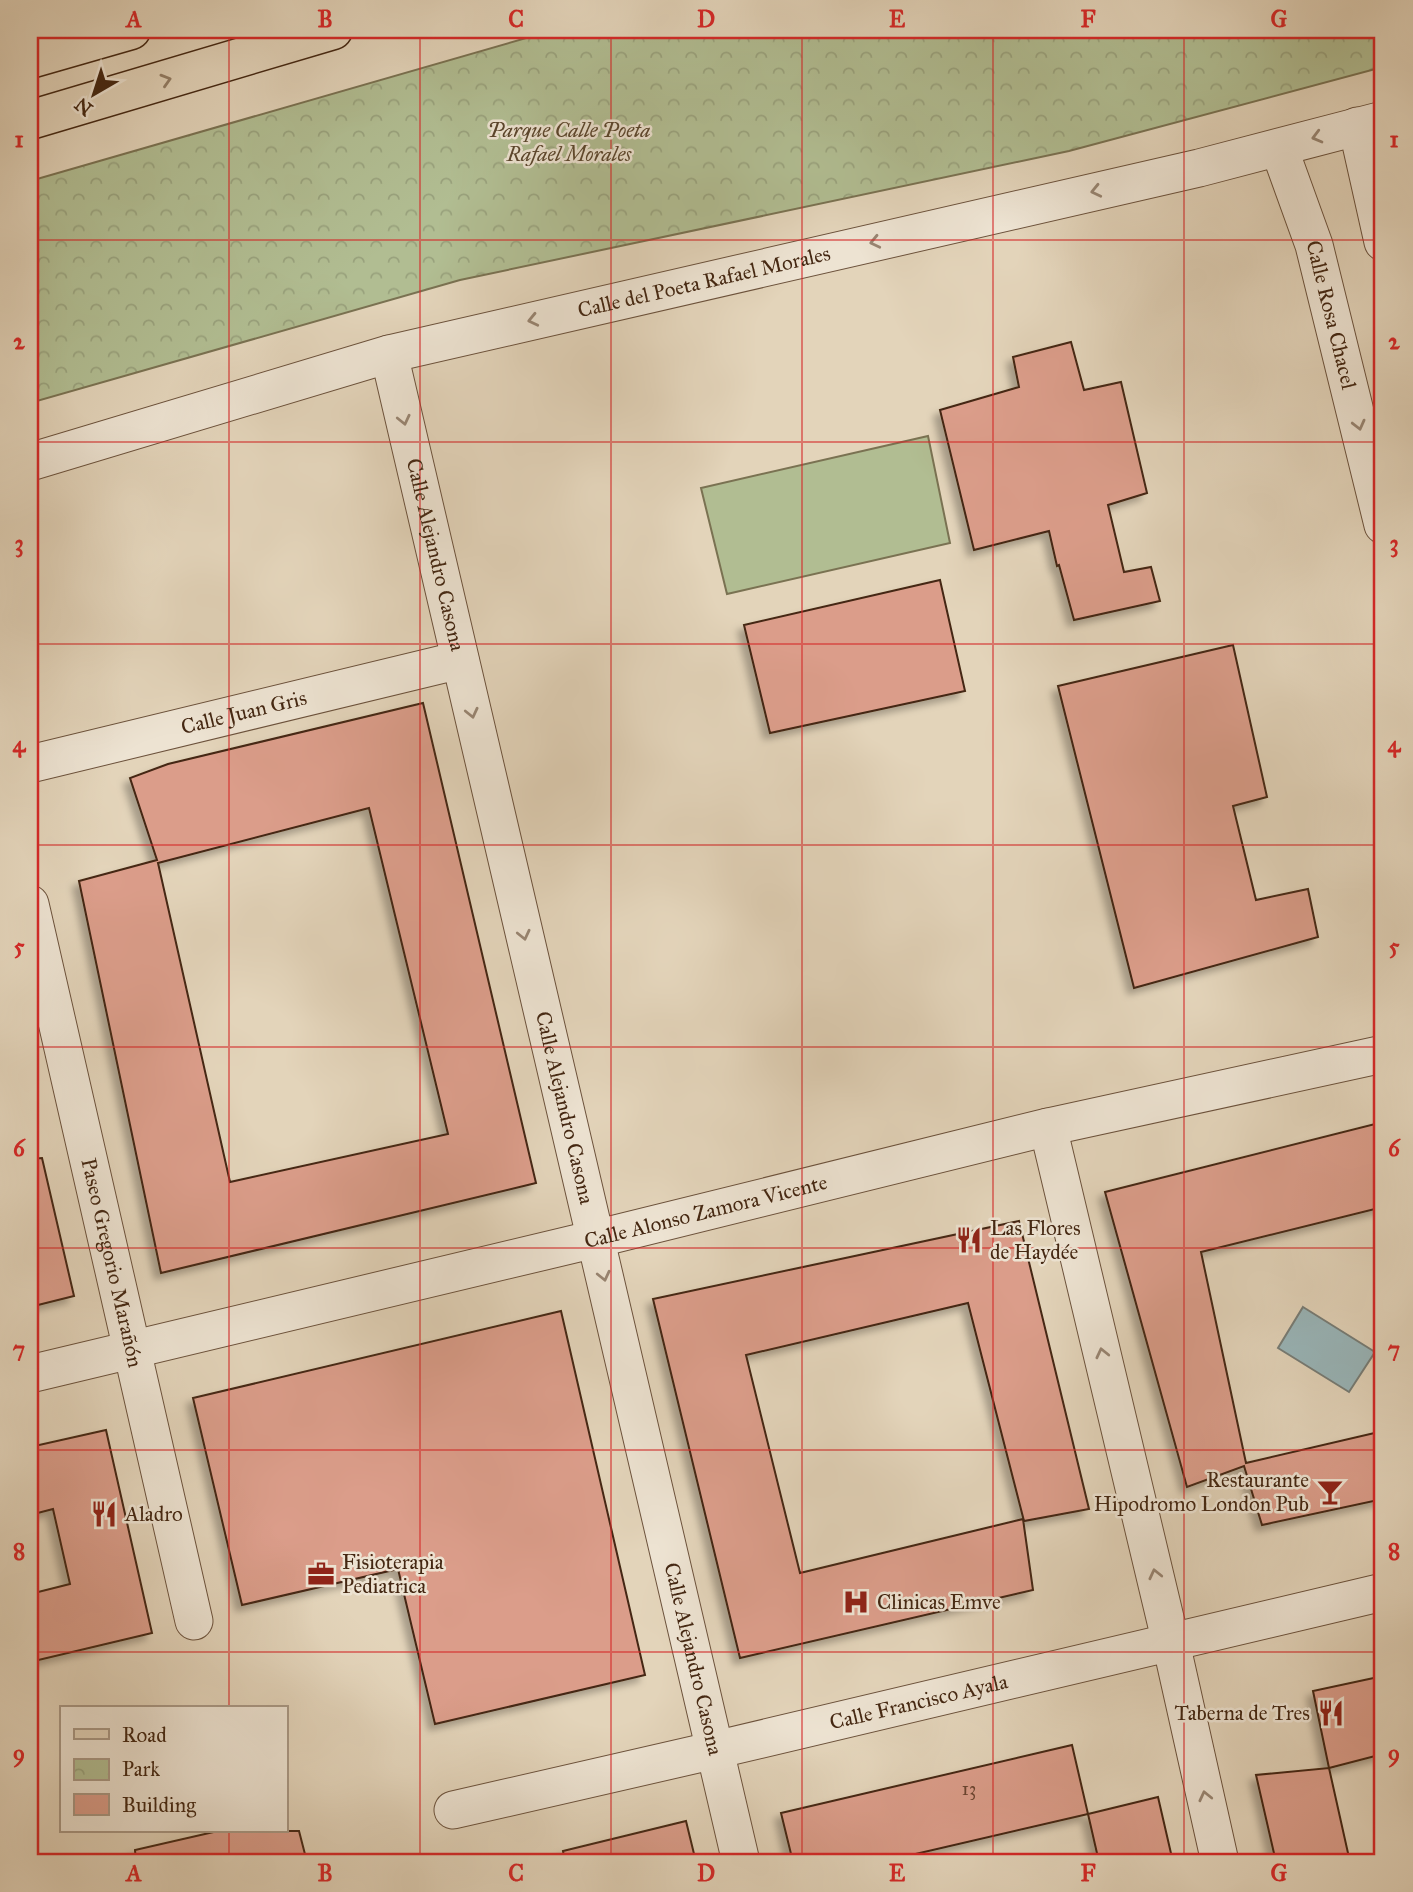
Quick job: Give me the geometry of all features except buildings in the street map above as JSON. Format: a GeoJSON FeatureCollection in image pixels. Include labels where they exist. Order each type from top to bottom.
{"type":"FeatureCollection","features":[{"type":"Feature","properties":{"kind":"main road"},"geometry":{"type":"LineString","coordinates":[[30,59],[131,30]]}},
{"type":"Feature","properties":{"kind":"main road"},"geometry":{"type":"LineString","coordinates":[[30,120],[333,30]]}},
{"type":"Feature","properties":{"kind":"street","name":"Calle del Poeta Rafael Morales"},"geometry":{"type":"LineString","coordinates":[[30,462],[389,354],[1279,148],[1370,123]]}},
{"type":"Feature","properties":{"kind":"street"},"geometry":{"type":"LineString","coordinates":[[1370,123],[1383,242]]}},
{"type":"Feature","properties":{"kind":"street","name":"Calle Rosa Chacel"},"geometry":{"type":"LineString","coordinates":[[1279,148],[1314,245],[1383,525]]}},
{"type":"Feature","properties":{"kind":"street","name":"Calle Alejandro Casona"},"geometry":{"type":"LineString","coordinates":[[389,354],[740,1862]]}},
{"type":"Feature","properties":{"kind":"street","name":"Calle Juan Gris"},"geometry":{"type":"LineString","coordinates":[[30,764],[460,660]]}},
{"type":"Feature","properties":{"kind":"street","name":"Paseo Gregorio Marañón"},"geometry":{"type":"LineString","coordinates":[[30,904],[194,1621]]}},
{"type":"Feature","properties":{"kind":"street","name":"Calle Alonso Zamora Vicente"},"geometry":{"type":"LineString","coordinates":[[30,1374],[595,1240],[1048,1127],[1383,1054]]}},
{"type":"Feature","properties":{"kind":"street"},"geometry":{"type":"LineString","coordinates":[[1048,1127],[1171,1643],[1220,1862]]}},
{"type":"Feature","properties":{"kind":"street","name":"Calle Francisco Ayala"},"geometry":{"type":"LineString","coordinates":[[453,1810],[1383,1592]]}},
{"type":"Feature","properties":{"kind":"green space","name":"Parque Calle Poeta Rafael Morales"},"geometry":{"type":"Polygon","coordinates":[[[554,30],[913,30],[930,33],[966,30],[1383,30],[1383,67],[1069,151],[460,280],[30,403],[30,181],[554,30]]]}},
{"type":"Feature","properties":{"kind":"green space"},"geometry":{"type":"Polygon","coordinates":[[[928,436],[950,543],[727,594],[701,488],[928,436]]]}},
{"type":"Feature","properties":{"kind":"water"},"geometry":{"type":"Polygon","coordinates":[[[1303,1307],[1375,1352],[1349,1392],[1278,1348],[1303,1307]]]}},
{"type":"Feature","properties":{"kind":"place","name":"Las Flores de Haydée"},"geometry":{"type":"Point","coordinates":[969,1240]}},
{"type":"Feature","properties":{"kind":"place","name":"Restaurante Hipodromo London Pub"},"geometry":{"type":"Point","coordinates":[1330,1492]}},
{"type":"Feature","properties":{"kind":"place","name":"Aladro"},"geometry":{"type":"Point","coordinates":[104,1514]}},
{"type":"Feature","properties":{"kind":"place","name":"Fisioterapia Pediatrica"},"geometry":{"type":"Point","coordinates":[321,1574]}},
{"type":"Feature","properties":{"kind":"place","name":"Clinicas Emve"},"geometry":{"type":"Point","coordinates":[856,1602]}},
{"type":"Feature","properties":{"kind":"place","name":"Taberna de Tres"},"geometry":{"type":"Point","coordinates":[1331,1713]}}]}
